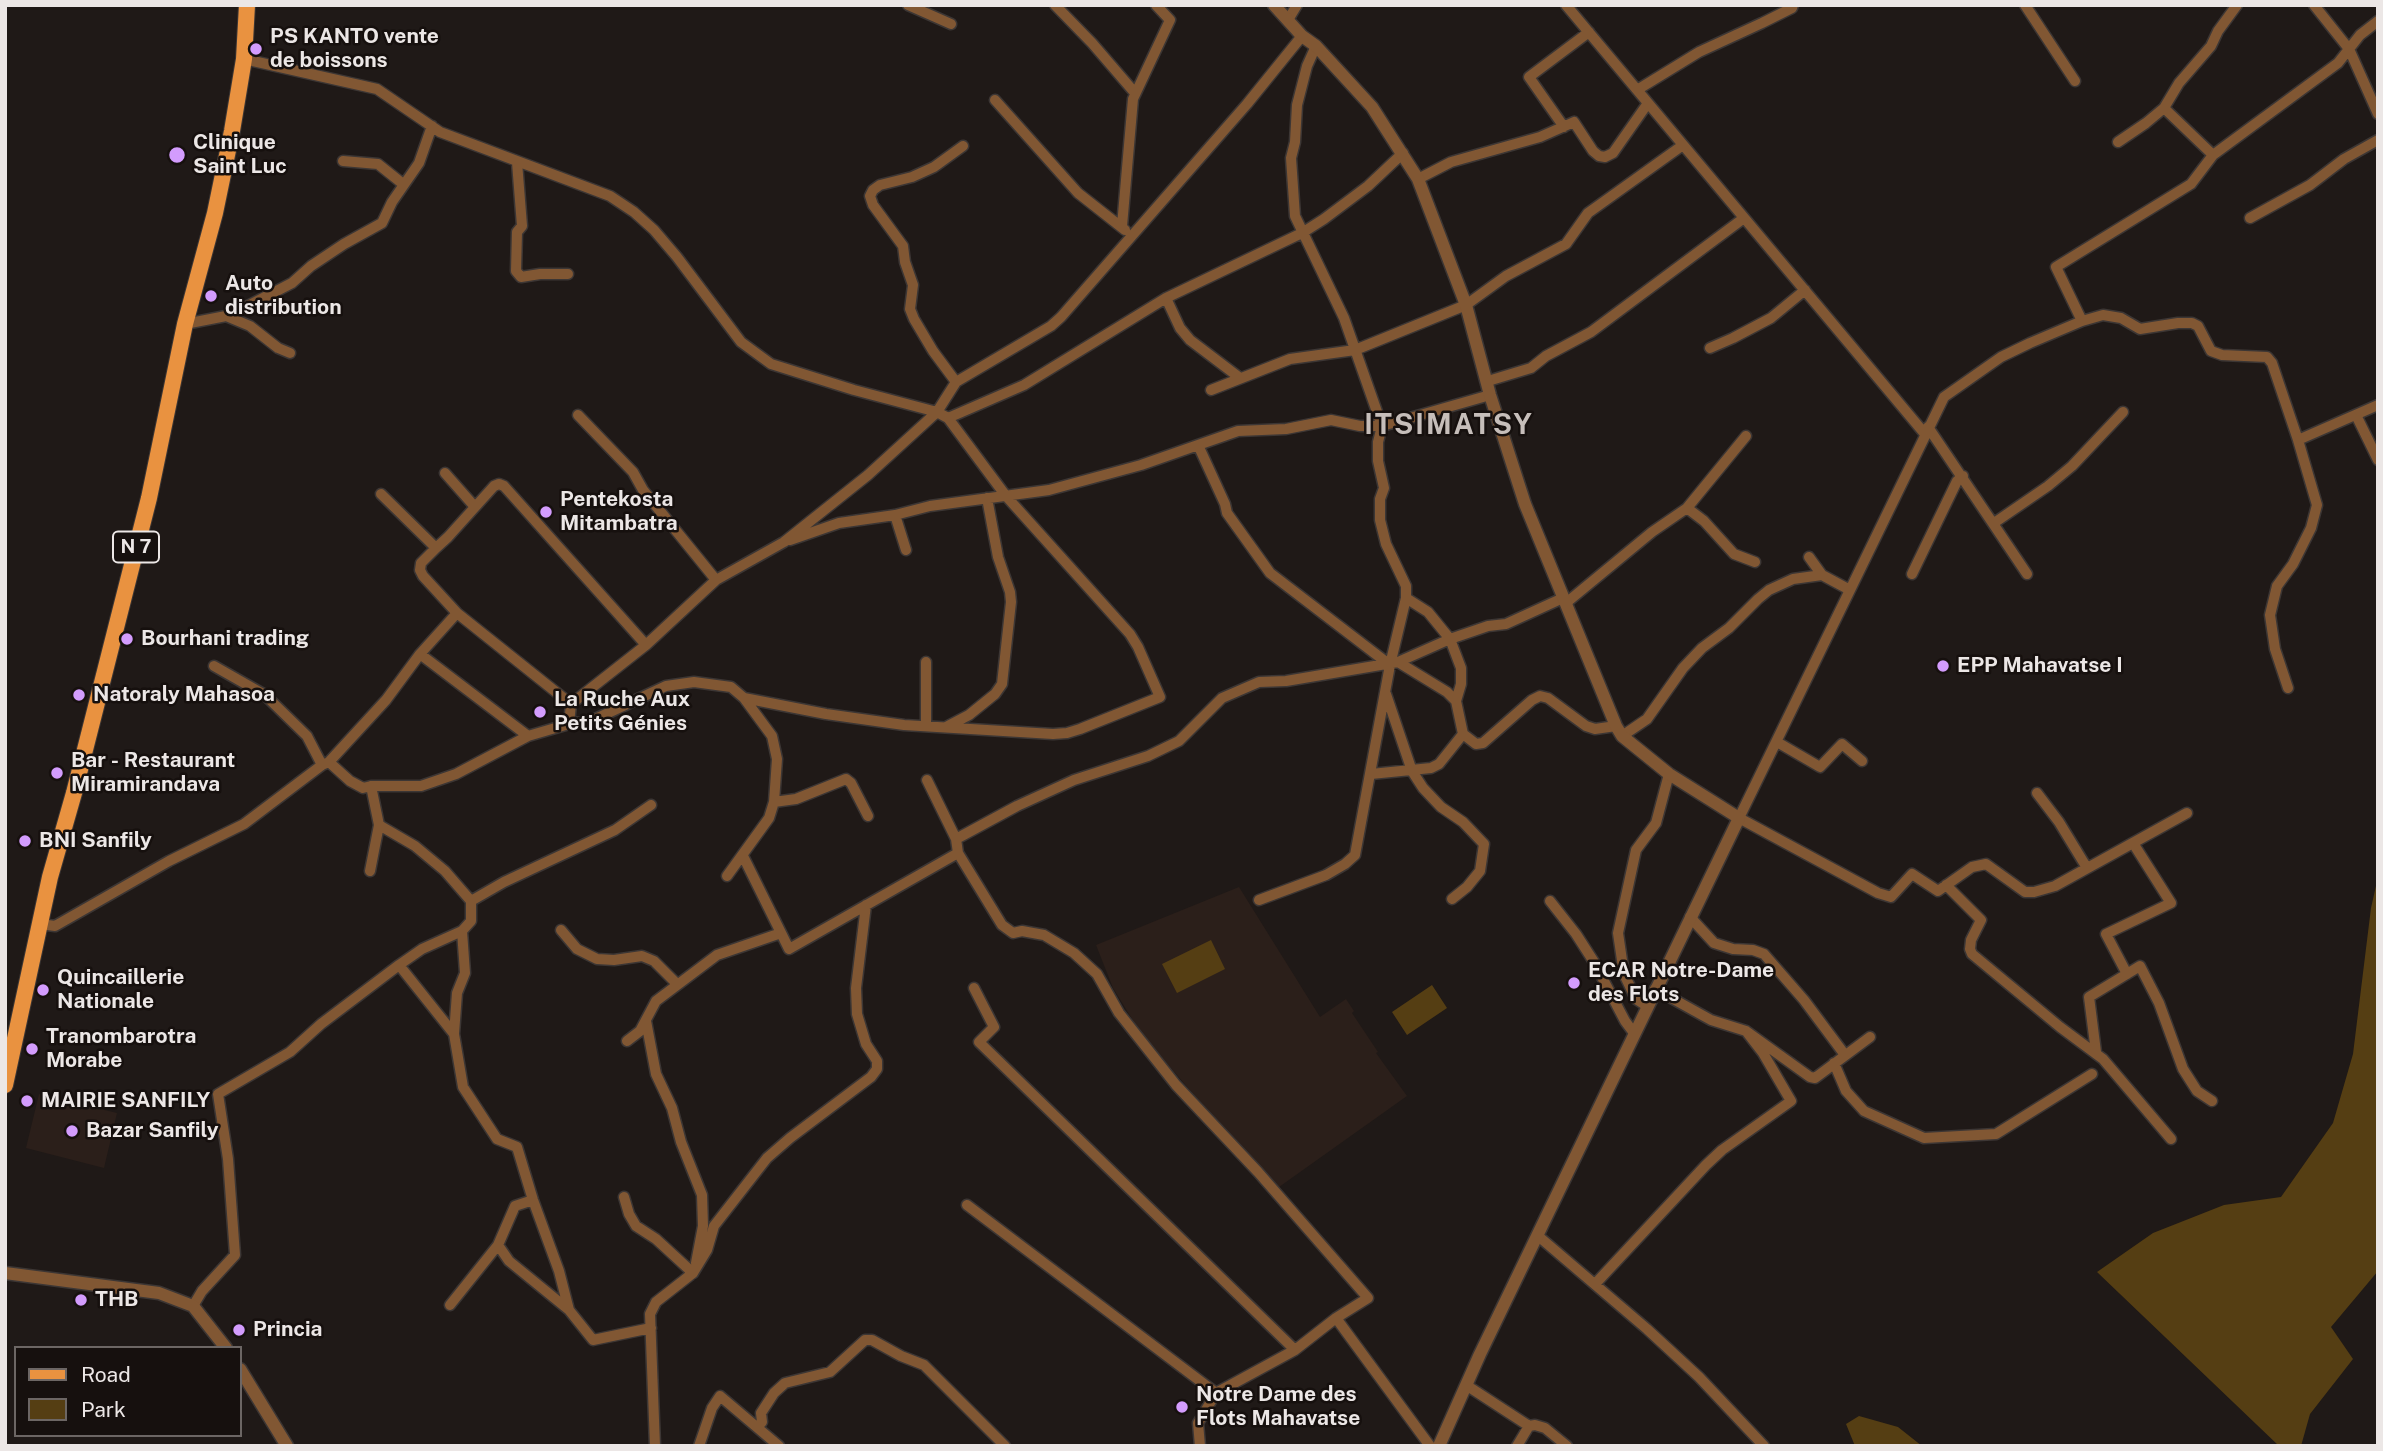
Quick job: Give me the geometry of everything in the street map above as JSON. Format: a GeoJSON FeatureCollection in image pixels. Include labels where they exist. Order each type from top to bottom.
{"type":"FeatureCollection","features":[{"type":"Feature","properties":{"kind":"main road","name":"N 7"},"geometry":{"type":"LineString","coordinates":[[5,1086],[40,924],[149,498],[185,324],[215,213],[244,59],[247,5]]}},
{"type":"Feature","properties":{"kind":"street"},"geometry":{"type":"LineString","coordinates":[[908,5],[951,24]]}},
{"type":"Feature","properties":{"kind":"street"},"geometry":{"type":"LineString","coordinates":[[1055,5],[1135,93]]}},
{"type":"Feature","properties":{"kind":"street"},"geometry":{"type":"LineString","coordinates":[[1122,226],[1135,93],[1170,20],[1156,5]]}},
{"type":"Feature","properties":{"kind":"street"},"geometry":{"type":"LineString","coordinates":[[1274,5],[1372,107],[1418,179],[1466,305],[1525,504],[1619,731],[1669,774],[1739,818],[1878,893],[1891,897],[1912,874],[1938,891],[1972,867],[1986,864],[2025,892],[2034,892],[2055,886],[2187,814]]}},
{"type":"Feature","properties":{"kind":"street"},"geometry":{"type":"LineString","coordinates":[[1288,20],[1297,5]]}},
{"type":"Feature","properties":{"kind":"street"},"geometry":{"type":"LineString","coordinates":[[1566,5],[1926,430],[1963,477],[2027,574]]}},
{"type":"Feature","properties":{"kind":"street"},"geometry":{"type":"LineString","coordinates":[[2025,5],[2075,81]]}},
{"type":"Feature","properties":{"kind":"street"},"geometry":{"type":"LineString","coordinates":[[2118,142],[2164,108],[2179,83],[2211,46],[2218,31],[2237,5]]}},
{"type":"Feature","properties":{"kind":"street"},"geometry":{"type":"LineString","coordinates":[[2314,5],[2350,49],[2378,114]]}},
{"type":"Feature","properties":{"kind":"street"},"geometry":{"type":"LineString","coordinates":[[1637,90],[1699,52],[1796,6]]}},
{"type":"Feature","properties":{"kind":"street"},"geometry":{"type":"LineString","coordinates":[[2082,321],[2056,267],[2191,184],[2213,155],[2338,63],[2360,35],[2378,21]]}},
{"type":"Feature","properties":{"kind":"street"},"geometry":{"type":"LineString","coordinates":[[1564,127],[1529,77],[1589,32]]}},
{"type":"Feature","properties":{"kind":"street"},"geometry":{"type":"LineString","coordinates":[[569,724],[571,704],[646,645],[716,580],[784,542],[868,474],[937,412],[956,382],[1051,326],[1132,237],[1302,36]]}},
{"type":"Feature","properties":{"kind":"street"},"geometry":{"type":"LineString","coordinates":[[1259,900],[1326,874],[1355,855],[1385,690],[1394,664],[1406,598],[1406,586],[1386,544],[1380,520],[1380,499],[1384,488],[1378,461],[1378,442],[1382,426],[1344,318],[1295,216],[1291,158],[1295,142],[1297,105],[1307,66],[1316,46]]}},
{"type":"Feature","properties":{"kind":"street"},"geometry":{"type":"LineString","coordinates":[[244,59],[377,89],[440,132],[610,197],[634,212],[677,257],[741,342],[771,365],[937,412],[948,418],[1006,496],[1102,606],[1130,634],[1139,647],[1160,697],[1067,733],[904,725],[826,714],[744,698]]}},
{"type":"Feature","properties":{"kind":"street"},"geometry":{"type":"LineString","coordinates":[[995,100],[1078,193],[1122,226],[1132,237]]}},
{"type":"Feature","properties":{"kind":"street"},"geometry":{"type":"LineString","coordinates":[[1418,179],[1451,162],[1541,137],[1574,122],[1593,150],[1599,156],[1605,157],[1613,153],[1648,103]]}},
{"type":"Feature","properties":{"kind":"street"},"geometry":{"type":"LineString","coordinates":[[2164,108],[2213,155]]}},
{"type":"Feature","properties":{"kind":"street"},"geometry":{"type":"LineString","coordinates":[[185,324],[226,316],[292,283],[311,266],[344,244],[382,223],[403,184],[419,163],[432,126]]}},
{"type":"Feature","properties":{"kind":"street"},"geometry":{"type":"LineString","coordinates":[[2250,218],[2310,185],[2344,159],[2378,140]]}},
{"type":"Feature","properties":{"kind":"street"},"geometry":{"type":"LineString","coordinates":[[1210,390],[1290,359],[1355,350],[1466,305],[1506,276],[1566,244],[1588,213],[1683,145]]}},
{"type":"Feature","properties":{"kind":"street"},"geometry":{"type":"LineString","coordinates":[[956,382],[933,351],[914,318],[910,309],[913,285],[903,246],[873,205],[870,196],[880,185],[912,177],[934,167],[963,146]]}},
{"type":"Feature","properties":{"kind":"street"},"geometry":{"type":"LineString","coordinates":[[948,418],[1024,385],[1167,298],[1302,233],[1368,186],[1403,153]]}},
{"type":"Feature","properties":{"kind":"street"},"geometry":{"type":"LineString","coordinates":[[343,162],[379,164],[403,184]]}},
{"type":"Feature","properties":{"kind":"street"},"geometry":{"type":"LineString","coordinates":[[517,162],[522,226],[517,233],[516,271],[521,277],[568,274]]}},
{"type":"Feature","properties":{"kind":"street"},"geometry":{"type":"LineString","coordinates":[[784,542],[839,523],[895,515],[930,506],[1049,490],[1142,465],[1238,431],[1286,429],[1331,420],[1360,426],[1382,426],[1489,388],[1531,368],[1546,356],[1591,332],[1744,218]]}},
{"type":"Feature","properties":{"kind":"street"},"geometry":{"type":"LineString","coordinates":[[1710,348],[1770,318],[1805,290]]}},
{"type":"Feature","properties":{"kind":"street"},"geometry":{"type":"LineString","coordinates":[[1167,298],[1180,328],[1190,340],[1240,378]]}},
{"type":"Feature","properties":{"kind":"street"},"geometry":{"type":"LineString","coordinates":[[1439,1446],[1655,989],[1944,397],[2001,357],[2029,342],[2103,315],[2122,318],[2140,329],[2192,323],[2198,326],[2211,351],[2222,355],[2267,357],[2272,363],[2317,505],[2311,528],[2293,564],[2277,586],[2270,615],[2275,649],[2288,688]]}},
{"type":"Feature","properties":{"kind":"street"},"geometry":{"type":"LineString","coordinates":[[226,316],[250,326],[278,348],[290,353]]}},
{"type":"Feature","properties":{"kind":"street"},"geometry":{"type":"LineString","coordinates":[[2298,440],[2378,405]]}},
{"type":"Feature","properties":{"kind":"street"},"geometry":{"type":"LineString","coordinates":[[1994,523],[2072,466],[2123,412]]}},
{"type":"Feature","properties":{"kind":"street"},"geometry":{"type":"LineString","coordinates":[[578,415],[633,472],[643,491],[716,580]]}},
{"type":"Feature","properties":{"kind":"street"},"geometry":{"type":"LineString","coordinates":[[2356,415],[2378,460]]}},
{"type":"Feature","properties":{"kind":"street"},"geometry":{"type":"LineString","coordinates":[[956,839],[1017,806],[1074,780],[1148,756],[1179,741],[1222,698],[1244,687],[1259,682],[1286,681],[1394,664],[1450,639],[1488,626],[1506,624],[1564,600],[1687,508],[1746,436]]}},
{"type":"Feature","properties":{"kind":"street"},"geometry":{"type":"LineString","coordinates":[[1198,445],[1227,513],[1270,573],[1394,664],[1447,692],[1456,701]]}},
{"type":"Feature","properties":{"kind":"street"},"geometry":{"type":"LineString","coordinates":[[445,473],[475,507]]}},
{"type":"Feature","properties":{"kind":"street"},"geometry":{"type":"LineString","coordinates":[[1912,574],[1957,481],[1963,477]]}},
{"type":"Feature","properties":{"kind":"street"},"geometry":{"type":"LineString","coordinates":[[571,704],[457,613],[420,570],[421,563],[494,486],[504,486],[646,645]]}},
{"type":"Feature","properties":{"kind":"street"},"geometry":{"type":"LineString","coordinates":[[382,494],[436,548]]}},
{"type":"Feature","properties":{"kind":"street"},"geometry":{"type":"LineString","coordinates":[[948,726],[970,715],[995,694],[1002,684],[1011,601],[990,523],[988,498]]}},
{"type":"Feature","properties":{"kind":"street"},"geometry":{"type":"LineString","coordinates":[[1687,508],[1704,521],[1734,554],[1755,562]]}},
{"type":"Feature","properties":{"kind":"street"},"geometry":{"type":"LineString","coordinates":[[895,515],[906,550]]}},
{"type":"Feature","properties":{"kind":"street"},"geometry":{"type":"LineString","coordinates":[[1809,557],[1822,575],[1850,590]]}},
{"type":"Feature","properties":{"kind":"street"},"geometry":{"type":"LineString","coordinates":[[1406,598],[1428,612],[1450,639],[1461,668],[1461,684],[1456,701],[1463,734],[1476,744],[1483,743],[1540,696],[1548,698],[1586,726],[1595,729],[1619,731],[1647,719],[1683,668],[1758,599],[1769,590],[1793,579],[1822,575]]}},
{"type":"Feature","properties":{"kind":"street"},"geometry":{"type":"LineString","coordinates":[[40,924],[55,926],[169,861],[244,824],[326,764],[386,700],[457,613]]}},
{"type":"Feature","properties":{"kind":"street"},"geometry":{"type":"LineString","coordinates":[[421,654],[528,736]]}},
{"type":"Feature","properties":{"kind":"street"},"geometry":{"type":"LineString","coordinates":[[926,662],[926,726]]}},
{"type":"Feature","properties":{"kind":"street"},"geometry":{"type":"LineString","coordinates":[[214,666],[265,695],[307,736],[326,764],[363,788],[421,786],[456,774],[528,736],[569,724],[591,721],[666,686],[694,682],[731,687],[744,698],[772,736],[776,759],[774,802],[769,818],[727,876]]}},
{"type":"Feature","properties":{"kind":"street"},"geometry":{"type":"LineString","coordinates":[[1385,690],[1412,771],[1441,807],[1463,822],[1484,844],[1480,871],[1468,887],[1452,899]]}},
{"type":"Feature","properties":{"kind":"street"},"geometry":{"type":"LineString","coordinates":[[1371,774],[1431,768],[1439,764],[1463,734]]}},
{"type":"Feature","properties":{"kind":"street"},"geometry":{"type":"LineString","coordinates":[[1777,742],[1820,767],[1842,744],[1862,761]]}},
{"type":"Feature","properties":{"kind":"street"},"geometry":{"type":"LineString","coordinates":[[1647,1006],[1636,999],[1625,974],[1618,933],[1636,850],[1656,823],[1669,774]]}},
{"type":"Feature","properties":{"kind":"street"},"geometry":{"type":"LineString","coordinates":[[774,802],[796,799],[846,779],[851,783],[868,816]]}},
{"type":"Feature","properties":{"kind":"street"},"geometry":{"type":"LineString","coordinates":[[927,780],[956,839],[957,853],[1002,925],[1013,933],[1022,931],[1044,935],[1074,953],[1097,974],[1119,1013],[1176,1085],[1258,1172],[1368,1298],[1336,1318],[1295,1350],[1216,1393],[1198,1423],[1200,1446]]}},
{"type":"Feature","properties":{"kind":"street"},"geometry":{"type":"LineString","coordinates":[[370,870],[379,825],[371,786]]}},
{"type":"Feature","properties":{"kind":"street"},"geometry":{"type":"LineString","coordinates":[[2037,793],[2088,868]]}},
{"type":"Feature","properties":{"kind":"street"},"geometry":{"type":"LineString","coordinates":[[471,901],[504,882],[615,831],[651,805]]}},
{"type":"Feature","properties":{"kind":"street"},"geometry":{"type":"LineString","coordinates":[[193,1306],[202,1291],[235,1255],[228,1159],[218,1094],[290,1052],[321,1024],[422,948],[462,931],[471,921],[471,901],[445,871],[415,846],[379,825]]}},
{"type":"Feature","properties":{"kind":"street"},"geometry":{"type":"LineString","coordinates":[[2127,974],[2106,934],[2171,903],[2133,843]]}},
{"type":"Feature","properties":{"kind":"street"},"geometry":{"type":"LineString","coordinates":[[743,856],[789,949],[957,853]]}},
{"type":"Feature","properties":{"kind":"street"},"geometry":{"type":"LineString","coordinates":[[1946,885],[1981,920],[1971,940],[1972,954],[2038,1009],[2096,1052],[2171,1139]]}},
{"type":"Feature","properties":{"kind":"street"},"geometry":{"type":"LineString","coordinates":[[1550,901],[1588,952],[1634,1033]]}},
{"type":"Feature","properties":{"kind":"street"},"geometry":{"type":"LineString","coordinates":[[655,1446],[650,1314],[656,1302],[694,1273],[707,1250],[714,1226],[767,1158],[871,1077],[877,1069],[877,1061],[866,1044],[857,1014],[856,988],[866,905]]}},
{"type":"Feature","properties":{"kind":"street"},"geometry":{"type":"LineString","coordinates":[[1690,917],[1714,943],[1764,954],[1804,1000],[1845,1055]]}},
{"type":"Feature","properties":{"kind":"street"},"geometry":{"type":"LineString","coordinates":[[561,930],[577,949],[597,959],[614,960],[642,956],[654,961],[677,984]]}},
{"type":"Feature","properties":{"kind":"street"},"geometry":{"type":"LineString","coordinates":[[462,931],[465,973],[457,993],[454,1034],[463,1087],[497,1139],[517,1147],[559,1271],[569,1310]]}},
{"type":"Feature","properties":{"kind":"street"},"geometry":{"type":"LineString","coordinates":[[626,1041],[640,1031],[656,1002],[677,984],[726,950],[781,933]]}},
{"type":"Feature","properties":{"kind":"street"},"geometry":{"type":"LineString","coordinates":[[399,965],[454,1034]]}},
{"type":"Feature","properties":{"kind":"street"},"geometry":{"type":"LineString","coordinates":[[2096,1052],[2089,997],[2140,966],[2159,1003],[2183,1069],[2197,1091],[2212,1101]]}},
{"type":"Feature","properties":{"kind":"street"},"geometry":{"type":"LineString","coordinates":[[974,988],[994,1027],[979,1042],[1295,1350]]}},
{"type":"Feature","properties":{"kind":"street"},"geometry":{"type":"LineString","coordinates":[[1655,989],[1711,1020],[1746,1031],[1810,1077],[1815,1078],[1870,1037]]}},
{"type":"Feature","properties":{"kind":"street"},"geometry":{"type":"LineString","coordinates":[[646,1021],[656,1074],[672,1108],[681,1142],[702,1195],[703,1226],[694,1273]]}},
{"type":"Feature","properties":{"kind":"street"},"geometry":{"type":"LineString","coordinates":[[1596,1283],[1722,1150],[1791,1101],[1746,1031]]}},
{"type":"Feature","properties":{"kind":"street"},"geometry":{"type":"LineString","coordinates":[[1834,1063],[1846,1091],[1864,1111],[1924,1138],[1996,1134],[2092,1074]]}},
{"type":"Feature","properties":{"kind":"street"},"geometry":{"type":"LineString","coordinates":[[624,1197],[636,1226],[656,1239],[694,1273]]}},
{"type":"Feature","properties":{"kind":"street"},"geometry":{"type":"LineString","coordinates":[[450,1305],[498,1245],[514,1206],[533,1200]]}},
{"type":"Feature","properties":{"kind":"street"},"geometry":{"type":"LineString","coordinates":[[967,1205],[1216,1393]]}},
{"type":"Feature","properties":{"kind":"street"},"geometry":{"type":"LineString","coordinates":[[1537,1235],[1596,1283],[1699,1377],[1764,1446]]}},
{"type":"Feature","properties":{"kind":"street"},"geometry":{"type":"LineString","coordinates":[[498,1245],[509,1261],[569,1310],[593,1340],[652,1328]]}},
{"type":"Feature","properties":{"kind":"street"},"geometry":{"type":"LineString","coordinates":[[5,1273],[159,1293],[193,1306],[224,1346]]}},
{"type":"Feature","properties":{"kind":"street"},"geometry":{"type":"LineString","coordinates":[[1336,1318],[1430,1446]]}},
{"type":"Feature","properties":{"kind":"street"},"geometry":{"type":"LineString","coordinates":[[757,1427],[762,1422],[761,1413],[785,1382],[830,1372],[865,1340],[872,1340],[924,1365],[1005,1446]]}},
{"type":"Feature","properties":{"kind":"street"},"geometry":{"type":"LineString","coordinates":[[242,1372],[287,1446]]}},
{"type":"Feature","properties":{"kind":"street"},"geometry":{"type":"LineString","coordinates":[[1466,1385],[1528,1426],[1545,1428],[1567,1446]]}},
{"type":"Feature","properties":{"kind":"street"},"geometry":{"type":"LineString","coordinates":[[699,1446],[712,1408],[720,1396],[779,1446]]}},
{"type":"Feature","properties":{"kind":"street"},"geometry":{"type":"LineString","coordinates":[[1517,1446],[1528,1426]]}},
{"type":"Feature","properties":{"kind":"shaded area"},"geometry":{"type":"Polygon","coordinates":[[[1239,887],[1320,1017],[1346,999],[1378,1052],[1376,1053],[1407,1096],[1279,1187],[1140,1032],[1113,988],[1096,945],[1239,887]]]}},
{"type":"Feature","properties":{"kind":"shaded area","name":"Bazar Sanfily"},"geometry":{"type":"Polygon","coordinates":[[[39,1094],[117,1113],[104,1168],[26,1148],[39,1094]]]}},
{"type":"Feature","properties":{"kind":"green space"},"geometry":{"type":"Polygon","coordinates":[[[2378,877],[2378,1271],[2331,1327],[2353,1359],[2310,1414],[2301,1446],[2279,1446],[2097,1272],[2153,1233],[2224,1205],[2281,1197],[2333,1123],[2353,1054],[2371,908],[2378,877]]]}},
{"type":"Feature","properties":{"kind":"green space"},"geometry":{"type":"Polygon","coordinates":[[[1211,940],[1225,969],[1177,993],[1162,964],[1211,940]]]}},
{"type":"Feature","properties":{"kind":"green space"},"geometry":{"type":"Polygon","coordinates":[[[1432,985],[1447,1008],[1407,1035],[1392,1012],[1432,985]]]}},
{"type":"Feature","properties":{"kind":"green space"},"geometry":{"type":"Polygon","coordinates":[[[1859,1416],[1898,1427],[1922,1446],[1855,1446],[1846,1424],[1859,1416]]]}},
{"type":"Feature","properties":{"kind":"place","name":"PS KANTO vente de boissons"},"geometry":{"type":"Point","coordinates":[256,49]}},
{"type":"Feature","properties":{"kind":"place","name":"Clinique Saint Luc"},"geometry":{"type":"Point","coordinates":[177,155]}},
{"type":"Feature","properties":{"kind":"place","name":"Auto distribution"},"geometry":{"type":"Point","coordinates":[211,296]}},
{"type":"Feature","properties":{"kind":"place","name":"Pentekosta Mitambatra"},"geometry":{"type":"Point","coordinates":[546,512]}},
{"type":"Feature","properties":{"kind":"place","name":"Bourhani trading"},"geometry":{"type":"Point","coordinates":[127,639]}},
{"type":"Feature","properties":{"kind":"place","name":"EPP Mahavatse I"},"geometry":{"type":"Point","coordinates":[1943,666]}},
{"type":"Feature","properties":{"kind":"place","name":"Natoraly Mahasoa"},"geometry":{"type":"Point","coordinates":[79,695]}},
{"type":"Feature","properties":{"kind":"place","name":"La Ruche Aux Petits Génies"},"geometry":{"type":"Point","coordinates":[540,712]}},
{"type":"Feature","properties":{"kind":"place","name":"Bar - Restaurant Miramirandava"},"geometry":{"type":"Point","coordinates":[57,773]}},
{"type":"Feature","properties":{"kind":"place","name":"BNI Sanfily"},"geometry":{"type":"Point","coordinates":[25,841]}},
{"type":"Feature","properties":{"kind":"place","name":"ECAR Notre-Dame des Flots"},"geometry":{"type":"Point","coordinates":[1574,983]}},
{"type":"Feature","properties":{"kind":"place","name":"Quincaillerie Nationale"},"geometry":{"type":"Point","coordinates":[43,990]}},
{"type":"Feature","properties":{"kind":"place","name":"Tranombarotra Morabe"},"geometry":{"type":"Point","coordinates":[32,1049]}},
{"type":"Feature","properties":{"kind":"place","name":"MAIRIE SANFILY"},"geometry":{"type":"Point","coordinates":[27,1101]}},
{"type":"Feature","properties":{"kind":"place","name":"Bazar Sanfily"},"geometry":{"type":"Point","coordinates":[72,1131]}},
{"type":"Feature","properties":{"kind":"place","name":"THB"},"geometry":{"type":"Point","coordinates":[81,1300]}},
{"type":"Feature","properties":{"kind":"place","name":"Princia"},"geometry":{"type":"Point","coordinates":[239,1330]}},
{"type":"Feature","properties":{"kind":"place","name":"Notre Dame des Flots Mahavatse"},"geometry":{"type":"Point","coordinates":[1182,1407]}},
{"type":"Feature","properties":{"kind":"district","name":"ITSIMATSY"},"geometry":{"type":"Point","coordinates":[1449,425]}}]}
